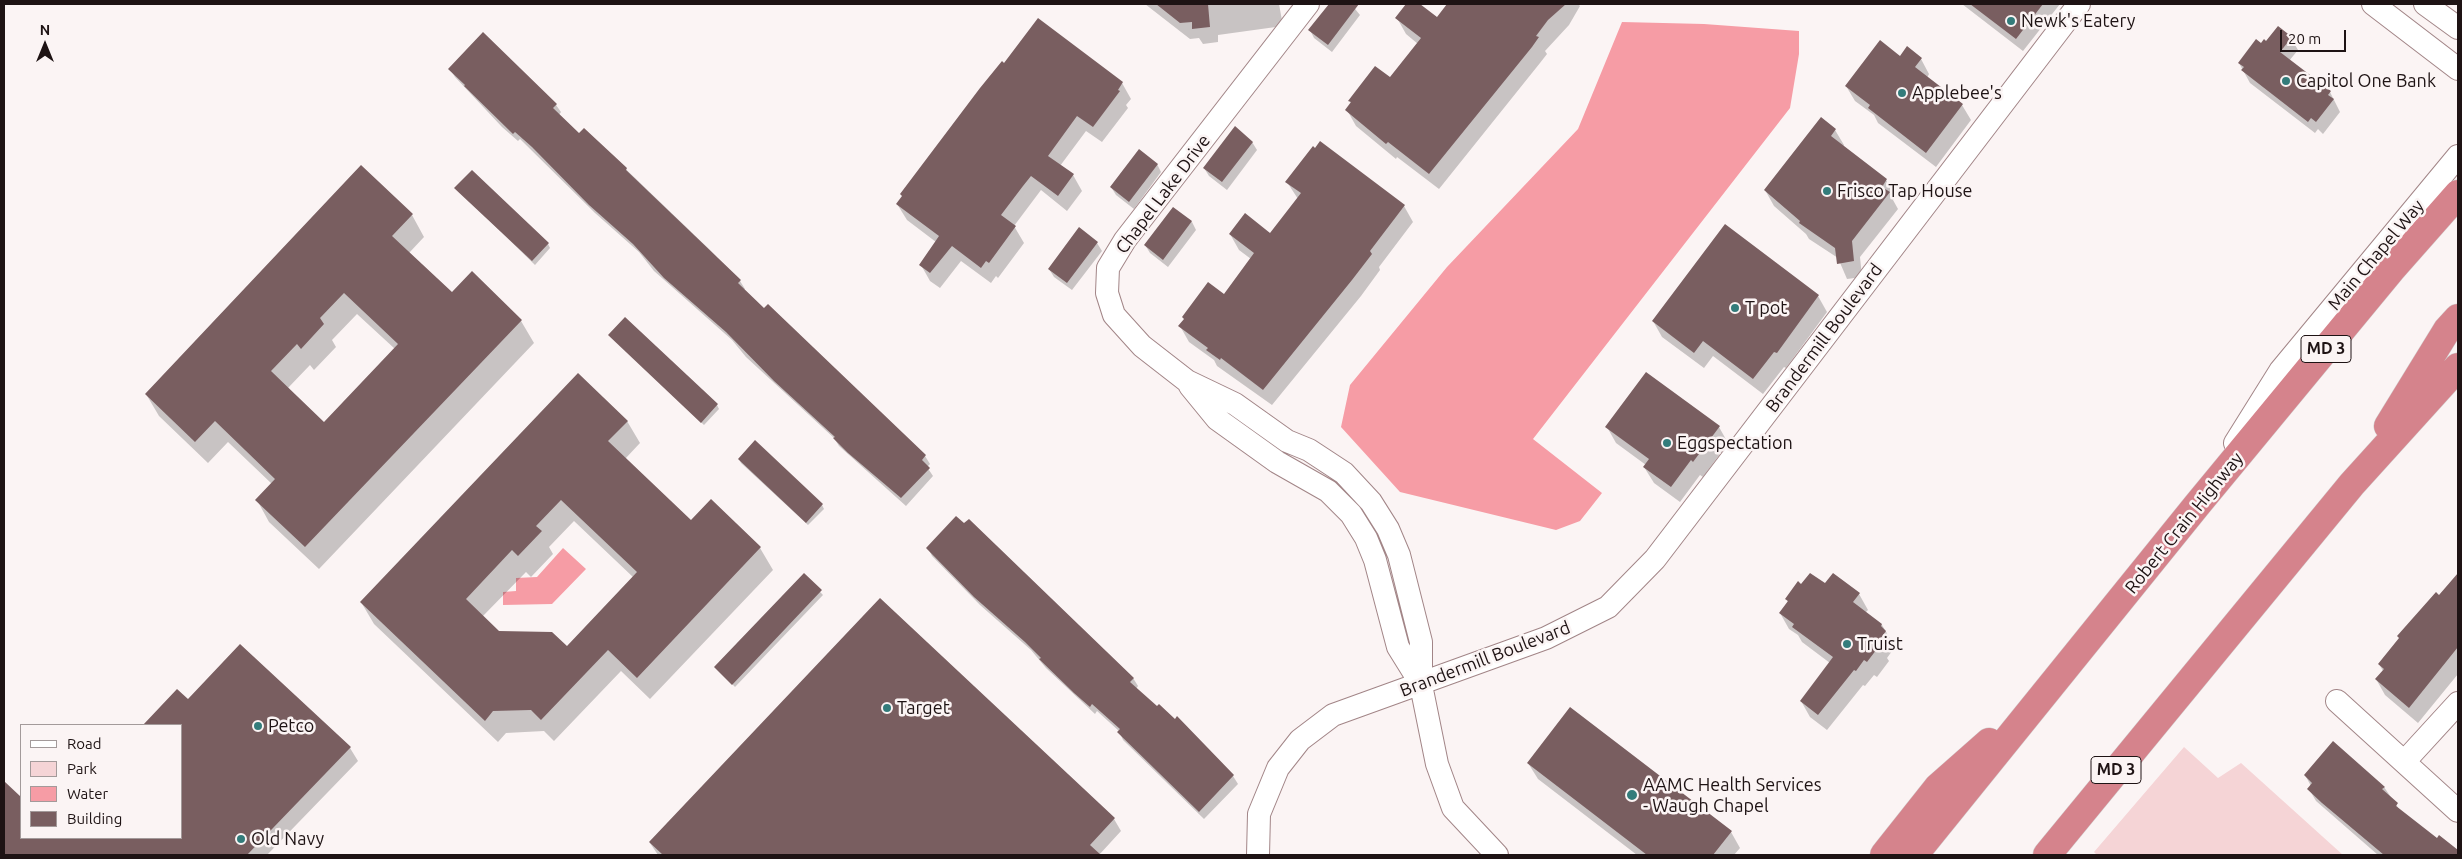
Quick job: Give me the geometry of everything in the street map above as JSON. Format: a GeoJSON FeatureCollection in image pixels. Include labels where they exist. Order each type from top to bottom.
{"type":"FeatureCollection","features":[{"type":"Feature","properties":{"kind":"highway","name":"Robert Crain Highway"},"geometry":{"type":"LineString","coordinates":[[1914,855],[2197,505],[2391,270],[2458,194]]}},
{"type":"Feature","properties":{"kind":"highway"},"geometry":{"type":"LineString","coordinates":[[2352,484],[2448,330],[2458,318]]}},
{"type":"Feature","properties":{"kind":"highway","name":"MD 3"},"geometry":{"type":"LineString","coordinates":[[2047,855],[2352,484],[2458,367]]}},
{"type":"Feature","properties":{"kind":"highway"},"geometry":{"type":"LineString","coordinates":[[1884,855],[1938,788],[2051,686]]}},
{"type":"Feature","properties":{"kind":"street","name":"Chapel Lake Drive"},"geometry":{"type":"LineString","coordinates":[[1308,4],[1125,240],[1108,268],[1107,293],[1114,315],[1142,346],[1187,381],[1235,404],[1287,441],[1309,450],[1344,473],[1371,502],[1388,529],[1399,554],[1421,642],[1421,685],[1437,764],[1453,808],[1498,855]]}},
{"type":"Feature","properties":{"kind":"street","name":"Brandermill Boulevard"},"geometry":{"type":"LineString","coordinates":[[1258,855],[1259,814],[1278,768],[1300,740],[1333,715],[1421,685],[1546,638],[1608,607],[1655,559],[2079,4]]}},
{"type":"Feature","properties":{"kind":"street"},"geometry":{"type":"LineString","coordinates":[[2372,4],[2458,69]]}},
{"type":"Feature","properties":{"kind":"street"},"geometry":{"type":"LineString","coordinates":[[2425,4],[2458,28]]}},
{"type":"Feature","properties":{"kind":"street","name":"Main Chapel Way"},"geometry":{"type":"LineString","coordinates":[[2197,505],[2280,371],[2458,156]]}},
{"type":"Feature","properties":{"kind":"street"},"geometry":{"type":"LineString","coordinates":[[2337,701],[2458,811]]}},
{"type":"Feature","properties":{"kind":"street"},"geometry":{"type":"LineString","coordinates":[[2404,762],[2458,703]]}},
{"type":"Feature","properties":{"kind":"green space"},"geometry":{"type":"Polygon","coordinates":[[[2184,747],[2218,778],[2241,763],[2343,855],[2097,855],[2094,852],[2184,747]]]}},
{"type":"Feature","properties":{"kind":"water"},"geometry":{"type":"Polygon","coordinates":[[[1622,22],[1704,24],[1799,31],[1799,54],[1790,108],[1533,439],[1602,493],[1580,521],[1556,530],[1400,492],[1341,427],[1350,385],[1447,267],[1578,129],[1622,22]]]}},
{"type":"Feature","properties":{"kind":"water"},"geometry":{"type":"Polygon","coordinates":[[[563,548],[586,569],[552,604],[503,605],[503,592],[516,591],[516,578],[537,577],[563,548]]]}},
{"type":"Feature","properties":{"kind":"building"},"geometry":{"type":"Polygon","coordinates":[[[1156,4],[1208,4],[1210,27],[1192,29],[1192,22],[1180,23],[1156,4]]]}},
{"type":"Feature","properties":{"kind":"building"},"geometry":{"type":"Polygon","coordinates":[[[1329,4],[1359,4],[1328,45],[1308,30],[1329,4]]]}},
{"type":"Feature","properties":{"kind":"building"},"geometry":{"type":"Polygon","coordinates":[[[1406,4],[1420,4],[1437,17],[1447,4],[1566,4],[1548,20],[1536,36],[1539,37],[1532,47],[1429,174],[1388,142],[1386,144],[1345,110],[1351,102],[1348,101],[1375,66],[1390,77],[1421,38],[1395,18],[1406,4]]]}},
{"type":"Feature","properties":{"kind":"building","name":"Newk's Eatery"},"geometry":{"type":"Polygon","coordinates":[[[1970,4],[2043,4],[2016,39],[1970,4]]]}},
{"type":"Feature","properties":{"kind":"building"},"geometry":{"type":"Polygon","coordinates":[[[1038,18],[1123,82],[1118,90],[1120,91],[1093,127],[1077,116],[1048,156],[1074,174],[1058,196],[1031,176],[1023,186],[1001,215],[1016,226],[989,263],[986,261],[981,268],[952,246],[930,273],[919,265],[939,236],[896,204],[902,196],[900,194],[980,88],[1002,61],[1004,63],[1038,18]]]}},
{"type":"Feature","properties":{"kind":"building","name":"Capitol One Bank"},"geometry":{"type":"Polygon","coordinates":[[[2278,26],[2292,37],[2280,52],[2331,91],[2328,95],[2334,99],[2316,122],[2311,118],[2308,122],[2241,70],[2244,67],[2238,63],[2256,39],[2261,43],[2264,39],[2266,41],[2278,26]]]}},
{"type":"Feature","properties":{"kind":"building"},"geometry":{"type":"Polygon","coordinates":[[[483,32],[557,104],[553,108],[579,133],[584,128],[741,280],[738,283],[764,308],[768,304],[926,455],[922,460],[930,468],[901,498],[848,453],[833,438],[835,437],[774,381],[726,332],[664,278],[633,244],[589,205],[532,147],[515,132],[513,134],[448,69],[483,32]]]}},
{"type":"Feature","properties":{"kind":"building","name":"Applebee's"},"geometry":{"type":"Polygon","coordinates":[[[1880,40],[1900,56],[1907,46],[1922,58],[1915,67],[1963,104],[1926,153],[1868,108],[1870,105],[1845,86],[1880,40]]]}},
{"type":"Feature","properties":{"kind":"building","name":"Frisco Tap House"},"geometry":{"type":"Polygon","coordinates":[[[1821,117],[1836,129],[1831,136],[1887,179],[1882,187],[1890,192],[1852,241],[1854,261],[1837,264],[1835,248],[1799,223],[1800,221],[1764,190],[1821,117]]]}},
{"type":"Feature","properties":{"kind":"building"},"geometry":{"type":"Polygon","coordinates":[[[1235,126],[1253,142],[1222,182],[1203,168],[1235,126]]]}},
{"type":"Feature","properties":{"kind":"building"},"geometry":{"type":"Polygon","coordinates":[[[1320,141],[1405,205],[1370,251],[1372,254],[1263,390],[1221,358],[1220,360],[1206,350],[1208,348],[1178,326],[1184,319],[1182,317],[1208,282],[1224,294],[1254,253],[1229,234],[1245,213],[1270,233],[1301,193],[1285,182],[1313,146],[1315,148],[1320,141]]]}},
{"type":"Feature","properties":{"kind":"building"},"geometry":{"type":"Polygon","coordinates":[[[1139,149],[1158,164],[1129,202],[1110,187],[1139,149]]]}},
{"type":"Feature","properties":{"kind":"building"},"geometry":{"type":"Polygon","coordinates":[[[361,165],[413,214],[392,236],[452,292],[472,271],[522,320],[305,547],[255,500],[275,479],[215,421],[195,442],[145,394],[361,165]],[[344,293],[320,318],[324,324],[301,349],[297,344],[271,371],[324,422],[398,344],[344,293]]]}},
{"type":"Feature","properties":{"kind":"building"},"geometry":{"type":"Polygon","coordinates":[[[472,170],[549,243],[532,261],[454,188],[472,170]]]}},
{"type":"Feature","properties":{"kind":"building"},"geometry":{"type":"Polygon","coordinates":[[[1173,207],[1192,221],[1163,260],[1144,245],[1173,207]]]}},
{"type":"Feature","properties":{"kind":"building","name":"T pot"},"geometry":{"type":"Polygon","coordinates":[[[1725,224],[1819,295],[1777,353],[1774,352],[1753,379],[1703,341],[1694,353],[1652,321],[1725,224]]]}},
{"type":"Feature","properties":{"kind":"building"},"geometry":{"type":"Polygon","coordinates":[[[1079,227],[1098,242],[1067,283],[1048,269],[1079,227]]]}},
{"type":"Feature","properties":{"kind":"building"},"geometry":{"type":"Polygon","coordinates":[[[625,317],[718,404],[701,423],[608,335],[625,317]]]}},
{"type":"Feature","properties":{"kind":"building","name":"Eggspectation"},"geometry":{"type":"Polygon","coordinates":[[[1646,372],[1720,426],[1671,487],[1643,467],[1649,459],[1605,427],[1646,372]]]}},
{"type":"Feature","properties":{"kind":"building"},"geometry":{"type":"Polygon","coordinates":[[[578,373],[628,421],[608,441],[691,520],[711,499],[761,547],[637,678],[608,650],[541,720],[531,710],[493,711],[485,721],[360,602],[578,373]],[[561,500],[536,526],[542,531],[518,556],[512,550],[466,599],[499,631],[552,632],[567,646],[637,572],[561,500]]]}},
{"type":"Feature","properties":{"kind":"building"},"geometry":{"type":"Polygon","coordinates":[[[755,440],[823,504],[806,523],[738,459],[755,440]]]}},
{"type":"Feature","properties":{"kind":"building"},"geometry":{"type":"Polygon","coordinates":[[[956,516],[964,523],[969,519],[1134,678],[1130,682],[1157,706],[1159,704],[1175,719],[1177,716],[1234,775],[1199,812],[1117,732],[1120,729],[1092,704],[1090,707],[1074,693],[1039,659],[1041,658],[1025,642],[974,597],[926,548],[956,516]]]}},
{"type":"Feature","properties":{"kind":"building"},"geometry":{"type":"Polygon","coordinates":[[[804,573],[822,590],[732,685],[714,667],[804,573]]]}},
{"type":"Feature","properties":{"kind":"building","name":"Truist"},"geometry":{"type":"Polygon","coordinates":[[[1810,573],[1825,583],[1833,573],[1860,593],[1853,602],[1882,624],[1881,626],[1886,631],[1878,642],[1880,645],[1867,662],[1864,660],[1856,671],[1854,670],[1818,715],[1800,701],[1833,657],[1792,627],[1794,624],[1779,613],[1788,601],[1785,599],[1798,581],[1801,584],[1810,573]]]}},
{"type":"Feature","properties":{"kind":"building"},"geometry":{"type":"Polygon","coordinates":[[[2458,573],[2458,647],[2409,708],[2375,679],[2384,669],[2378,664],[2399,638],[2397,636],[2436,592],[2439,595],[2458,573]]]}},
{"type":"Feature","properties":{"kind":"building","name":"Target"},"geometry":{"type":"Polygon","coordinates":[[[880,598],[1115,818],[1090,845],[1101,855],[663,855],[649,842],[880,598]]]}},
{"type":"Feature","properties":{"kind":"building"},"geometry":{"type":"Polygon","coordinates":[[[240,644],[351,747],[247,855],[4,855],[4,781],[20,796],[20,839],[182,839],[182,724],[144,724],[177,689],[188,699],[240,644]]]}},
{"type":"Feature","properties":{"kind":"building"},"geometry":{"type":"Polygon","coordinates":[[[1570,707],[1732,831],[1713,855],[1647,855],[1527,763],[1570,707]]]}},
{"type":"Feature","properties":{"kind":"building"},"geometry":{"type":"Polygon","coordinates":[[[2333,741],[2385,787],[2382,789],[2398,803],[2396,806],[2437,838],[2439,835],[2458,850],[2458,855],[2384,855],[2322,803],[2307,789],[2312,783],[2304,775],[2333,741]]]}},
{"type":"Feature","properties":{"kind":"place","name":"Newk's Eatery"},"geometry":{"type":"Point","coordinates":[2011,21]}},
{"type":"Feature","properties":{"kind":"place","name":"Capitol One Bank"},"geometry":{"type":"Point","coordinates":[2286,81]}},
{"type":"Feature","properties":{"kind":"place","name":"Applebee's"},"geometry":{"type":"Point","coordinates":[1902,93]}},
{"type":"Feature","properties":{"kind":"place","name":"Frisco Tap House"},"geometry":{"type":"Point","coordinates":[1827,191]}},
{"type":"Feature","properties":{"kind":"place","name":"T pot"},"geometry":{"type":"Point","coordinates":[1735,308]}},
{"type":"Feature","properties":{"kind":"place","name":"Eggspectation"},"geometry":{"type":"Point","coordinates":[1667,443]}},
{"type":"Feature","properties":{"kind":"place","name":"Truist"},"geometry":{"type":"Point","coordinates":[1847,644]}},
{"type":"Feature","properties":{"kind":"place","name":"Target"},"geometry":{"type":"Point","coordinates":[887,708]}},
{"type":"Feature","properties":{"kind":"place","name":"Petco"},"geometry":{"type":"Point","coordinates":[258,726]}},
{"type":"Feature","properties":{"kind":"place","name":"AAMC Health Services - Waugh Chapel"},"geometry":{"type":"Point","coordinates":[1632,795]}},
{"type":"Feature","properties":{"kind":"place","name":"Old Navy"},"geometry":{"type":"Point","coordinates":[241,839]}}]}
